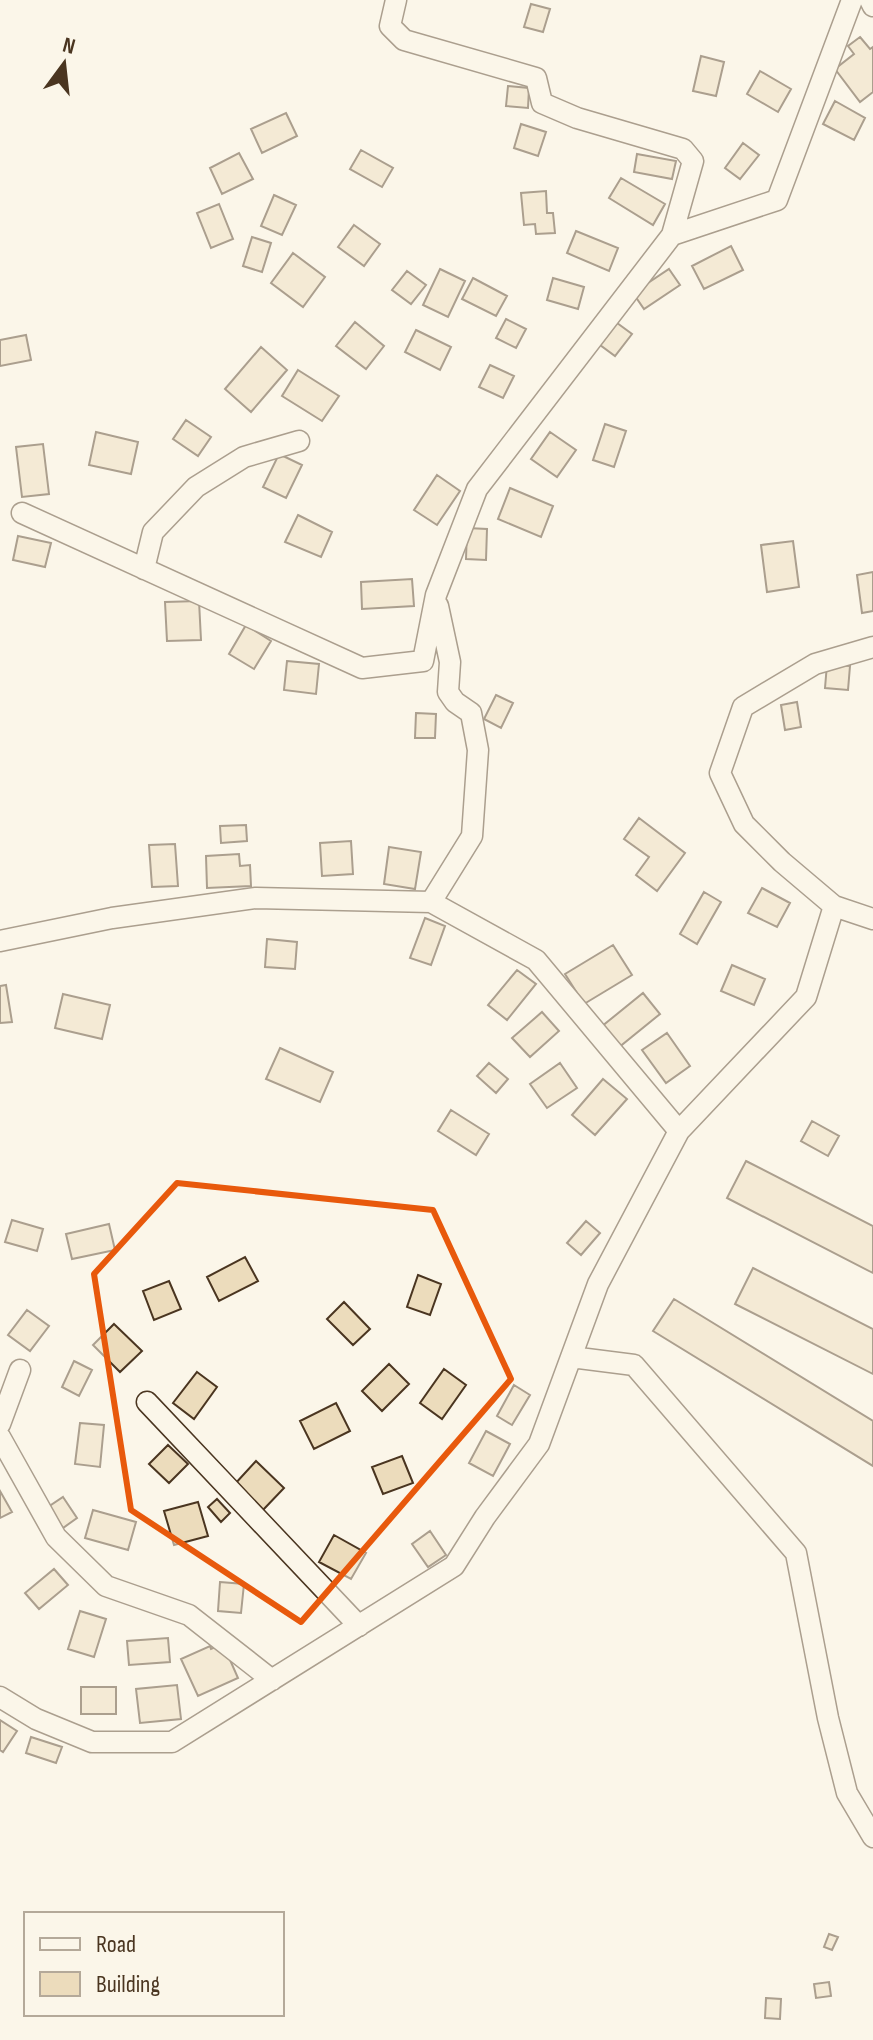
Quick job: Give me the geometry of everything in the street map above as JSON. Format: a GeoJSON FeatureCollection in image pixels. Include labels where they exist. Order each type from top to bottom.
{"type":"FeatureCollection","features":[{"type":"Feature","properties":{"kind":"street"},"geometry":{"type":"LineString","coordinates":[[22,513],[362,668],[423,661],[436,595],[477,489],[672,235],[693,161],[683,149],[577,118],[542,103],[536,78],[404,40],[390,26],[396,0]]}},
{"type":"Feature","properties":{"kind":"street"},"geometry":{"type":"LineString","coordinates":[[672,235],[777,200],[852,0]]}},
{"type":"Feature","properties":{"kind":"street"},"geometry":{"type":"LineString","coordinates":[[870,0],[873,6]]}},
{"type":"Feature","properties":{"kind":"street"},"geometry":{"type":"LineString","coordinates":[[144,569],[153,532],[196,487],[244,457],[299,441]]}},
{"type":"Feature","properties":{"kind":"street"},"geometry":{"type":"LineString","coordinates":[[431,902],[472,836],[478,750],[471,713],[455,702],[448,692],[450,662],[436,595]]}},
{"type":"Feature","properties":{"kind":"street"},"geometry":{"type":"LineString","coordinates":[[873,647],[815,664],[743,707],[720,773],[744,824],[782,862],[834,906],[873,919]]}},
{"type":"Feature","properties":{"kind":"street"},"geometry":{"type":"LineString","coordinates":[[0,941],[112,918],[256,898],[431,902],[536,960],[679,1131]]}},
{"type":"Feature","properties":{"kind":"street"},"geometry":{"type":"LineString","coordinates":[[0,1697],[36,1719],[92,1742],[172,1742],[454,1566],[485,1517],[539,1444],[598,1284],[679,1131],[806,997],[834,906]]}},
{"type":"Feature","properties":{"kind":"street"},"geometry":{"type":"LineString","coordinates":[[571,1357],[634,1365],[796,1553],[828,1718],[847,1793],[873,1837]]}},
{"type":"Feature","properties":{"kind":"street"},"geometry":{"type":"LineString","coordinates":[[0,1424],[20,1370]]}},
{"type":"Feature","properties":{"kind":"street"},"geometry":{"type":"LineString","coordinates":[[147,1402],[359,1626]]}},
{"type":"Feature","properties":{"kind":"street"},"geometry":{"type":"LineString","coordinates":[[0,1437],[56,1537],[106,1586],[189,1615],[272,1680]]}},
{"type":"Feature","properties":{"kind":"highlighted area"},"geometry":{"type":"Polygon","coordinates":[[[177,1183],[433,1210],[511,1379],[301,1622],[131,1510],[94,1274],[177,1183]]]}},
{"type":"Feature","properties":{"kind":"building"},"geometry":{"type":"Polygon","coordinates":[[[531,4],[550,9],[543,32],[524,27],[531,4]]]}},
{"type":"Feature","properties":{"kind":"building"},"geometry":{"type":"Polygon","coordinates":[[[860,37],[870,49],[873,47],[873,92],[860,102],[835,69],[854,54],[848,46],[860,37]]]}},
{"type":"Feature","properties":{"kind":"building"},"geometry":{"type":"Polygon","coordinates":[[[701,56],[724,62],[716,96],[693,91],[701,56]]]}},
{"type":"Feature","properties":{"kind":"building"},"geometry":{"type":"Polygon","coordinates":[[[760,71],[791,89],[778,112],[747,94],[760,71]]]}},
{"type":"Feature","properties":{"kind":"building"},"geometry":{"type":"Polygon","coordinates":[[[508,86],[529,88],[528,108],[506,106],[508,86]]]}},
{"type":"Feature","properties":{"kind":"building"},"geometry":{"type":"Polygon","coordinates":[[[835,101],[865,118],[854,140],[823,124],[835,101]]]}},
{"type":"Feature","properties":{"kind":"building"},"geometry":{"type":"Polygon","coordinates":[[[286,113],[297,136],[262,153],[251,129],[286,113]]]}},
{"type":"Feature","properties":{"kind":"building"},"geometry":{"type":"Polygon","coordinates":[[[521,124],[546,132],[538,156],[514,148],[521,124]]]}},
{"type":"Feature","properties":{"kind":"building"},"geometry":{"type":"Polygon","coordinates":[[[743,143],[759,155],[740,179],[725,168],[743,143]]]}},
{"type":"Feature","properties":{"kind":"building"},"geometry":{"type":"Polygon","coordinates":[[[361,150],[393,168],[382,187],[350,169],[361,150]]]}},
{"type":"Feature","properties":{"kind":"building"},"geometry":{"type":"Polygon","coordinates":[[[239,153],[253,179],[222,194],[210,168],[239,153]]]}},
{"type":"Feature","properties":{"kind":"building"},"geometry":{"type":"Polygon","coordinates":[[[637,154],[676,161],[672,179],[634,172],[637,154]]]}},
{"type":"Feature","properties":{"kind":"building"},"geometry":{"type":"Polygon","coordinates":[[[621,178],[665,204],[653,225],[609,198],[621,178]]]}},
{"type":"Feature","properties":{"kind":"building"},"geometry":{"type":"Polygon","coordinates":[[[546,191],[547,213],[553,213],[555,233],[536,234],[535,224],[524,225],[521,193],[546,191]]]}},
{"type":"Feature","properties":{"kind":"building"},"geometry":{"type":"Polygon","coordinates":[[[274,195],[296,205],[282,235],[261,226],[274,195]]]}},
{"type":"Feature","properties":{"kind":"building"},"geometry":{"type":"Polygon","coordinates":[[[219,204],[233,239],[211,248],[197,213],[219,204]]]}},
{"type":"Feature","properties":{"kind":"building"},"geometry":{"type":"Polygon","coordinates":[[[354,225],[380,244],[364,266],[338,247],[354,225]]]}},
{"type":"Feature","properties":{"kind":"building"},"geometry":{"type":"Polygon","coordinates":[[[576,231],[618,248],[609,271],[567,253],[576,231]]]}},
{"type":"Feature","properties":{"kind":"building"},"geometry":{"type":"Polygon","coordinates":[[[252,237],[271,243],[262,272],[243,266],[252,237]]]}},
{"type":"Feature","properties":{"kind":"building"},"geometry":{"type":"Polygon","coordinates":[[[731,246],[743,270],[704,289],[692,266],[731,246]]]}},
{"type":"Feature","properties":{"kind":"building"},"geometry":{"type":"Polygon","coordinates":[[[293,253],[325,277],[303,307],[271,283],[293,253]]]}},
{"type":"Feature","properties":{"kind":"building"},"geometry":{"type":"Polygon","coordinates":[[[440,269],[465,281],[448,317],[423,305],[440,269]]]}},
{"type":"Feature","properties":{"kind":"building"},"geometry":{"type":"Polygon","coordinates":[[[669,269],[680,285],[644,309],[633,293],[669,269]]]}},
{"type":"Feature","properties":{"kind":"building"},"geometry":{"type":"Polygon","coordinates":[[[407,271],[426,285],[411,304],[392,290],[407,271]]]}},
{"type":"Feature","properties":{"kind":"building"},"geometry":{"type":"Polygon","coordinates":[[[473,278],[507,296],[496,316],[462,299],[473,278]]]}},
{"type":"Feature","properties":{"kind":"building"},"geometry":{"type":"Polygon","coordinates":[[[553,278],[584,287],[578,309],[547,300],[553,278]]]}},
{"type":"Feature","properties":{"kind":"building"},"geometry":{"type":"Polygon","coordinates":[[[506,319],[526,329],[516,348],[496,338],[506,319]]]}},
{"type":"Feature","properties":{"kind":"building"},"geometry":{"type":"Polygon","coordinates":[[[613,320],[632,334],[615,356],[596,342],[613,320]]]}},
{"type":"Feature","properties":{"kind":"building"},"geometry":{"type":"Polygon","coordinates":[[[355,322],[384,346],[366,369],[336,346],[355,322]]]}},
{"type":"Feature","properties":{"kind":"building"},"geometry":{"type":"Polygon","coordinates":[[[416,330],[451,347],[440,370],[405,352],[416,330]]]}},
{"type":"Feature","properties":{"kind":"building"},"geometry":{"type":"Polygon","coordinates":[[[26,335],[31,360],[0,366],[0,340],[26,335]]]}},
{"type":"Feature","properties":{"kind":"building"},"geometry":{"type":"Polygon","coordinates":[[[261,347],[287,370],[251,412],[225,389],[261,347]]]}},
{"type":"Feature","properties":{"kind":"building"},"geometry":{"type":"Polygon","coordinates":[[[490,365],[514,376],[503,398],[479,387],[490,365]]]}},
{"type":"Feature","properties":{"kind":"building"},"geometry":{"type":"Polygon","coordinates":[[[298,370],[339,396],[322,421],[282,396],[298,370]]]}},
{"type":"Feature","properties":{"kind":"building"},"geometry":{"type":"Polygon","coordinates":[[[186,420],[211,437],[198,456],[173,439],[186,420]]]}},
{"type":"Feature","properties":{"kind":"building"},"geometry":{"type":"Polygon","coordinates":[[[605,424],[626,431],[614,467],[593,460],[605,424]]]}},
{"type":"Feature","properties":{"kind":"building"},"geometry":{"type":"Polygon","coordinates":[[[96,432],[138,442],[131,474],[89,465],[96,432]]]}},
{"type":"Feature","properties":{"kind":"building"},"geometry":{"type":"Polygon","coordinates":[[[550,432],[576,450],[557,477],[531,459],[550,432]]]}},
{"type":"Feature","properties":{"kind":"building"},"geometry":{"type":"Polygon","coordinates":[[[43,444],[49,494],[22,497],[16,447],[43,444]]]}},
{"type":"Feature","properties":{"kind":"building"},"geometry":{"type":"Polygon","coordinates":[[[279,454],[302,465],[286,498],[263,487],[279,454]]]}},
{"type":"Feature","properties":{"kind":"building"},"geometry":{"type":"Polygon","coordinates":[[[437,475],[460,491],[437,525],[414,510],[437,475]]]}},
{"type":"Feature","properties":{"kind":"building"},"geometry":{"type":"Polygon","coordinates":[[[510,488],[553,506],[541,537],[498,519],[510,488]]]}},
{"type":"Feature","properties":{"kind":"building"},"geometry":{"type":"Polygon","coordinates":[[[298,515],[332,532],[321,557],[285,542],[298,515]]]}},
{"type":"Feature","properties":{"kind":"building"},"geometry":{"type":"Polygon","coordinates":[[[467,528],[487,529],[486,560],[466,559],[467,528]]]}},
{"type":"Feature","properties":{"kind":"building"},"geometry":{"type":"Polygon","coordinates":[[[18,536],[51,543],[45,567],[13,560],[18,536]]]}},
{"type":"Feature","properties":{"kind":"building"},"geometry":{"type":"Polygon","coordinates":[[[793,541],[799,587],[767,592],[761,545],[793,541]]]}},
{"type":"Feature","properties":{"kind":"building"},"geometry":{"type":"Polygon","coordinates":[[[873,572],[873,611],[862,613],[857,575],[873,572]]]}},
{"type":"Feature","properties":{"kind":"building"},"geometry":{"type":"Polygon","coordinates":[[[412,579],[414,606],[362,609],[361,582],[412,579]]]}},
{"type":"Feature","properties":{"kind":"building"},"geometry":{"type":"Polygon","coordinates":[[[199,601],[201,640],[167,641],[165,602],[199,601]]]}},
{"type":"Feature","properties":{"kind":"building"},"geometry":{"type":"Polygon","coordinates":[[[246,625],[271,641],[254,669],[229,654],[246,625]]]}},
{"type":"Feature","properties":{"kind":"building"},"geometry":{"type":"Polygon","coordinates":[[[287,661],[319,664],[316,694],[284,690],[287,661]]]}},
{"type":"Feature","properties":{"kind":"building"},"geometry":{"type":"Polygon","coordinates":[[[827,664],[850,666],[848,690],[825,688],[827,664]]]}},
{"type":"Feature","properties":{"kind":"building"},"geometry":{"type":"Polygon","coordinates":[[[496,695],[513,703],[501,728],[484,719],[496,695]]]}},
{"type":"Feature","properties":{"kind":"building"},"geometry":{"type":"Polygon","coordinates":[[[797,702],[801,727],[785,730],[781,705],[797,702]]]}},
{"type":"Feature","properties":{"kind":"building"},"geometry":{"type":"Polygon","coordinates":[[[416,713],[436,714],[435,738],[415,738],[416,713]]]}},
{"type":"Feature","properties":{"kind":"building"},"geometry":{"type":"Polygon","coordinates":[[[639,818],[685,853],[657,891],[636,875],[649,857],[624,839],[639,818]]]}},
{"type":"Feature","properties":{"kind":"building"},"geometry":{"type":"Polygon","coordinates":[[[246,825],[247,841],[221,843],[220,826],[246,825]]]}},
{"type":"Feature","properties":{"kind":"building"},"geometry":{"type":"Polygon","coordinates":[[[351,841],[353,874],[322,876],[320,843],[351,841]]]}},
{"type":"Feature","properties":{"kind":"building"},"geometry":{"type":"Polygon","coordinates":[[[175,844],[178,886],[152,887],[149,845],[175,844]]]}},
{"type":"Feature","properties":{"kind":"building"},"geometry":{"type":"Polygon","coordinates":[[[389,847],[421,852],[415,889],[384,884],[389,847]]]}},
{"type":"Feature","properties":{"kind":"building"},"geometry":{"type":"Polygon","coordinates":[[[239,854],[240,866],[250,865],[251,886],[207,888],[206,856],[239,854]]]}},
{"type":"Feature","properties":{"kind":"building"},"geometry":{"type":"Polygon","coordinates":[[[762,888],[790,903],[777,927],[748,913],[762,888]]]}},
{"type":"Feature","properties":{"kind":"building"},"geometry":{"type":"Polygon","coordinates":[[[704,892],[721,902],[697,944],[680,934],[704,892]]]}},
{"type":"Feature","properties":{"kind":"building"},"geometry":{"type":"Polygon","coordinates":[[[425,918],[445,926],[431,965],[410,958],[425,918]]]}},
{"type":"Feature","properties":{"kind":"building"},"geometry":{"type":"Polygon","coordinates":[[[267,939],[297,942],[295,969],[265,967],[267,939]]]}},
{"type":"Feature","properties":{"kind":"building"},"geometry":{"type":"Polygon","coordinates":[[[613,945],[632,975],[584,1004],[565,974],[613,945]]]}},
{"type":"Feature","properties":{"kind":"building"},"geometry":{"type":"Polygon","coordinates":[[[732,965],[765,979],[754,1005],[721,991],[732,965]]]}},
{"type":"Feature","properties":{"kind":"building"},"geometry":{"type":"Polygon","coordinates":[[[517,970],[536,984],[507,1020],[488,1005],[517,970]]]}},
{"type":"Feature","properties":{"kind":"building"},"geometry":{"type":"Polygon","coordinates":[[[6,985],[12,1022],[0,1023],[0,986],[6,985]]]}},
{"type":"Feature","properties":{"kind":"building"},"geometry":{"type":"Polygon","coordinates":[[[643,993],[660,1014],[618,1048],[601,1027],[643,993]]]}},
{"type":"Feature","properties":{"kind":"building"},"geometry":{"type":"Polygon","coordinates":[[[63,994],[110,1005],[102,1039],[55,1028],[63,994]]]}},
{"type":"Feature","properties":{"kind":"building"},"geometry":{"type":"Polygon","coordinates":[[[542,1012],[559,1031],[530,1057],[512,1038],[542,1012]]]}},
{"type":"Feature","properties":{"kind":"building"},"geometry":{"type":"Polygon","coordinates":[[[667,1033],[690,1066],[666,1083],[642,1050],[667,1033]]]}},
{"type":"Feature","properties":{"kind":"building"},"geometry":{"type":"Polygon","coordinates":[[[280,1048],[333,1072],[320,1102],[266,1079],[280,1048]]]}},
{"type":"Feature","properties":{"kind":"building"},"geometry":{"type":"Polygon","coordinates":[[[489,1063],[508,1079],[496,1093],[477,1076],[489,1063]]]}},
{"type":"Feature","properties":{"kind":"building"},"geometry":{"type":"Polygon","coordinates":[[[560,1063],[577,1088],[547,1108],[530,1084],[560,1063]]]}},
{"type":"Feature","properties":{"kind":"building"},"geometry":{"type":"Polygon","coordinates":[[[603,1079],[627,1099],[595,1135],[572,1115],[603,1079]]]}},
{"type":"Feature","properties":{"kind":"building"},"geometry":{"type":"Polygon","coordinates":[[[451,1110],[489,1134],[476,1155],[438,1131],[451,1110]]]}},
{"type":"Feature","properties":{"kind":"building"},"geometry":{"type":"Polygon","coordinates":[[[812,1121],[839,1136],[828,1156],[801,1141],[812,1121]]]}},
{"type":"Feature","properties":{"kind":"building"},"geometry":{"type":"Polygon","coordinates":[[[746,1161],[873,1226],[873,1273],[727,1198],[746,1161]]]}},
{"type":"Feature","properties":{"kind":"building"},"geometry":{"type":"Polygon","coordinates":[[[12,1220],[43,1229],[37,1251],[5,1242],[12,1220]]]}},
{"type":"Feature","properties":{"kind":"building"},"geometry":{"type":"Polygon","coordinates":[[[586,1221],[600,1233],[581,1255],[567,1243],[586,1221]]]}},
{"type":"Feature","properties":{"kind":"building"},"geometry":{"type":"Polygon","coordinates":[[[109,1224],[115,1250],[72,1259],[66,1234],[109,1224]]]}},
{"type":"Feature","properties":{"kind":"building"},"geometry":{"type":"Polygon","coordinates":[[[245,1257],[258,1281],[219,1301],[207,1277],[245,1257]]]}},
{"type":"Feature","properties":{"kind":"building"},"geometry":{"type":"Polygon","coordinates":[[[753,1268],[873,1329],[873,1374],[735,1304],[753,1268]]]}},
{"type":"Feature","properties":{"kind":"building"},"geometry":{"type":"Polygon","coordinates":[[[418,1275],[441,1284],[430,1315],[407,1307],[418,1275]]]}},
{"type":"Feature","properties":{"kind":"building"},"geometry":{"type":"Polygon","coordinates":[[[169,1281],[181,1309],[154,1320],[143,1291],[169,1281]]]}},
{"type":"Feature","properties":{"kind":"building"},"geometry":{"type":"Polygon","coordinates":[[[674,1299],[873,1421],[873,1466],[653,1331],[674,1299]]]}},
{"type":"Feature","properties":{"kind":"building"},"geometry":{"type":"Polygon","coordinates":[[[344,1302],[370,1329],[353,1345],[327,1319],[344,1302]]]}},
{"type":"Feature","properties":{"kind":"building"},"geometry":{"type":"Polygon","coordinates":[[[27,1310],[49,1326],[30,1351],[8,1335],[27,1310]]]}},
{"type":"Feature","properties":{"kind":"building"},"geometry":{"type":"Polygon","coordinates":[[[114,1324],[142,1351],[120,1372],[93,1345],[114,1324]]]}},
{"type":"Feature","properties":{"kind":"building"},"geometry":{"type":"Polygon","coordinates":[[[74,1361],[92,1370],[79,1396],[62,1387],[74,1361]]]}},
{"type":"Feature","properties":{"kind":"building"},"geometry":{"type":"Polygon","coordinates":[[[389,1364],[409,1384],[382,1411],[362,1391],[389,1364]]]}},
{"type":"Feature","properties":{"kind":"building"},"geometry":{"type":"Polygon","coordinates":[[[444,1369],[466,1385],[442,1419],[420,1403],[444,1369]]]}},
{"type":"Feature","properties":{"kind":"building"},"geometry":{"type":"Polygon","coordinates":[[[197,1372],[217,1387],[194,1419],[173,1403],[197,1372]]]}},
{"type":"Feature","properties":{"kind":"building"},"geometry":{"type":"Polygon","coordinates":[[[514,1385],[530,1395],[512,1425],[497,1416],[514,1385]]]}},
{"type":"Feature","properties":{"kind":"building"},"geometry":{"type":"Polygon","coordinates":[[[336,1403],[350,1431],[314,1449],[300,1421],[336,1403]]]}},
{"type":"Feature","properties":{"kind":"building"},"geometry":{"type":"Polygon","coordinates":[[[80,1423],[104,1425],[100,1467],[75,1464],[80,1423]]]}},
{"type":"Feature","properties":{"kind":"building"},"geometry":{"type":"Polygon","coordinates":[[[486,1431],[510,1444],[493,1476],[469,1463],[486,1431]]]}},
{"type":"Feature","properties":{"kind":"building"},"geometry":{"type":"Polygon","coordinates":[[[168,1445],[188,1464],[169,1483],[149,1464],[168,1445]]]}},
{"type":"Feature","properties":{"kind":"building"},"geometry":{"type":"Polygon","coordinates":[[[402,1456],[413,1483],[383,1494],[372,1467],[402,1456]]]}},
{"type":"Feature","properties":{"kind":"building"},"geometry":{"type":"Polygon","coordinates":[[[256,1461],[284,1488],[262,1511],[234,1485],[256,1461]]]}},
{"type":"Feature","properties":{"kind":"building"},"geometry":{"type":"Polygon","coordinates":[[[0,1491],[12,1512],[0,1518],[0,1491]]]}},
{"type":"Feature","properties":{"kind":"building"},"geometry":{"type":"Polygon","coordinates":[[[63,1497],[77,1518],[63,1528],[48,1507],[63,1497]]]}},
{"type":"Feature","properties":{"kind":"building"},"geometry":{"type":"Polygon","coordinates":[[[217,1499],[230,1513],[221,1522],[208,1507],[217,1499]]]}},
{"type":"Feature","properties":{"kind":"building"},"geometry":{"type":"Polygon","coordinates":[[[198,1502],[208,1536],[174,1545],[164,1511],[198,1502]]]}},
{"type":"Feature","properties":{"kind":"building"},"geometry":{"type":"Polygon","coordinates":[[[93,1510],[136,1522],[128,1550],[85,1538],[93,1510]]]}},
{"type":"Feature","properties":{"kind":"building"},"geometry":{"type":"Polygon","coordinates":[[[430,1531],[446,1555],[428,1567],[412,1544],[430,1531]]]}},
{"type":"Feature","properties":{"kind":"building"},"geometry":{"type":"Polygon","coordinates":[[[334,1535],[366,1553],[351,1579],[319,1562],[334,1535]]]}},
{"type":"Feature","properties":{"kind":"building"},"geometry":{"type":"Polygon","coordinates":[[[54,1569],[68,1585],[39,1609],[25,1593],[54,1569]]]}},
{"type":"Feature","properties":{"kind":"building"},"geometry":{"type":"Polygon","coordinates":[[[220,1582],[244,1584],[241,1613],[218,1611],[220,1582]]]}},
{"type":"Feature","properties":{"kind":"building"},"geometry":{"type":"Polygon","coordinates":[[[80,1611],[106,1619],[94,1657],[68,1649],[80,1611]]]}},
{"type":"Feature","properties":{"kind":"building"},"geometry":{"type":"Polygon","coordinates":[[[168,1638],[170,1662],[129,1665],[127,1641],[168,1638]]]}},
{"type":"Feature","properties":{"kind":"building"},"geometry":{"type":"Polygon","coordinates":[[[223,1644],[238,1678],[198,1696],[181,1659],[210,1646],[211,1649],[223,1644]]]}},
{"type":"Feature","properties":{"kind":"building"},"geometry":{"type":"Polygon","coordinates":[[[177,1685],[181,1719],[140,1723],[136,1689],[177,1685]]]}},
{"type":"Feature","properties":{"kind":"building"},"geometry":{"type":"Polygon","coordinates":[[[81,1687],[116,1687],[116,1714],[81,1714],[81,1687]]]}},
{"type":"Feature","properties":{"kind":"building"},"geometry":{"type":"Polygon","coordinates":[[[0,1720],[17,1731],[3,1752],[0,1750],[0,1720]]]}},
{"type":"Feature","properties":{"kind":"building"},"geometry":{"type":"Polygon","coordinates":[[[31,1737],[62,1747],[56,1763],[26,1753],[31,1737]]]}},
{"type":"Feature","properties":{"kind":"building"},"geometry":{"type":"Polygon","coordinates":[[[829,1934],[838,1937],[832,1950],[824,1947],[829,1934]]]}},
{"type":"Feature","properties":{"kind":"building"},"geometry":{"type":"Polygon","coordinates":[[[829,1982],[831,1996],[816,1998],[814,1984],[829,1982]]]}},
{"type":"Feature","properties":{"kind":"building"},"geometry":{"type":"Polygon","coordinates":[[[766,1998],[781,1999],[780,2019],[765,2018],[766,1998]]]}}]}
